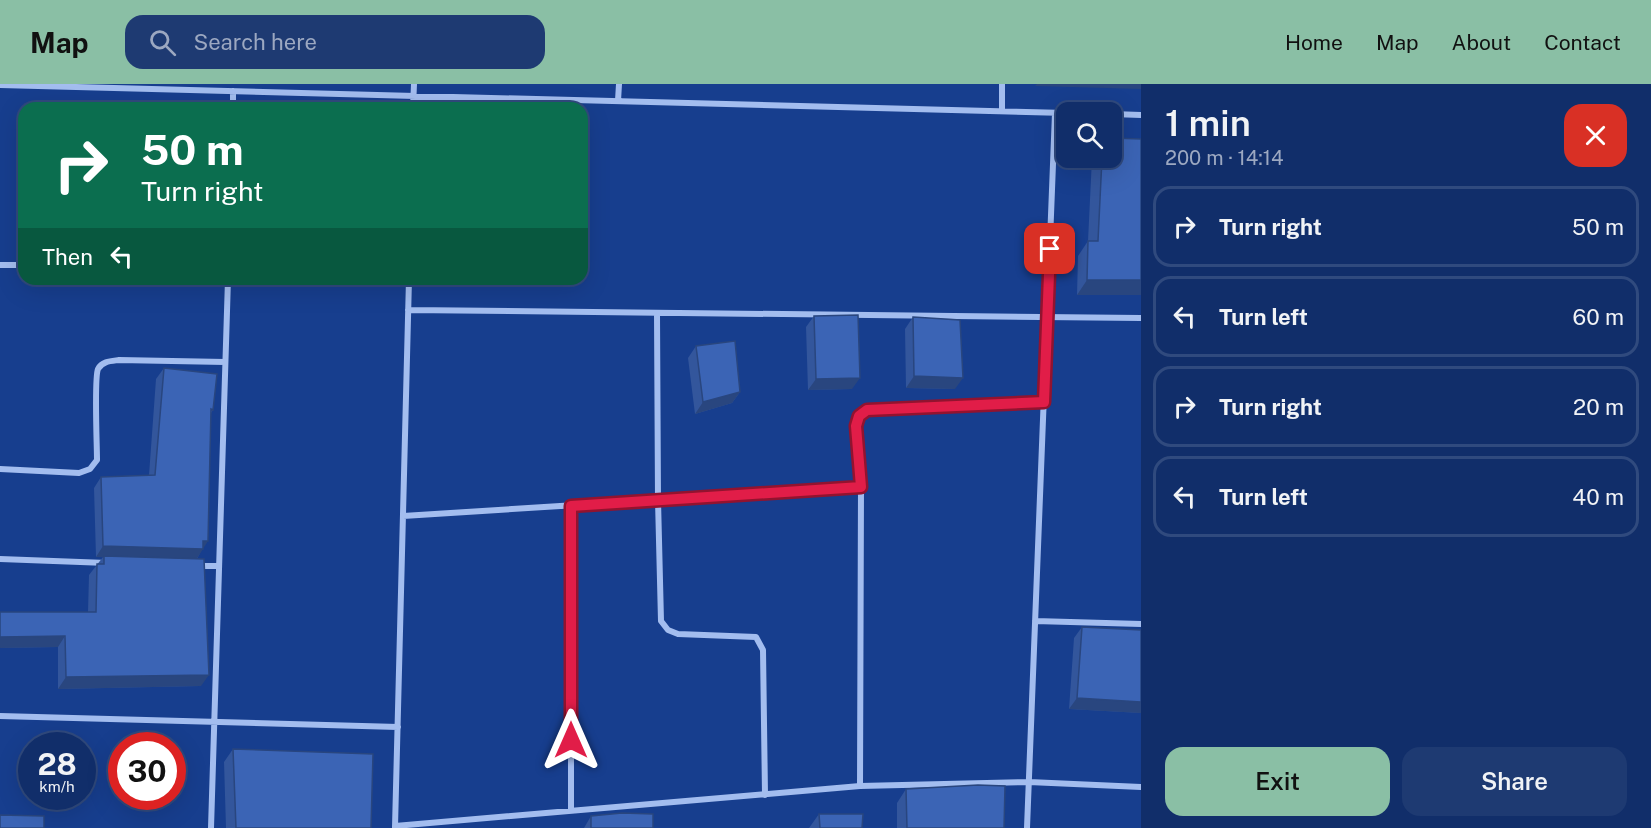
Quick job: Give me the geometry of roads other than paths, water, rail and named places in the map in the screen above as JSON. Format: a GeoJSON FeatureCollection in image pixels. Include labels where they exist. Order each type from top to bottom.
{"type":"FeatureCollection","features":[{"type":"Feature","properties":{"kind":"street"},"geometry":{"type":"LineString","coordinates":[[414,84],[414,102]]}},
{"type":"Feature","properties":{"kind":"street"},"geometry":{"type":"LineString","coordinates":[[618,101],[619,84]]}},
{"type":"Feature","properties":{"kind":"street"},"geometry":{"type":"LineString","coordinates":[[1002,84],[1002,111]]}},
{"type":"Feature","properties":{"kind":"street"},"geometry":{"type":"LineString","coordinates":[[0,85],[1055,113],[1027,828]]}},
{"type":"Feature","properties":{"kind":"street"},"geometry":{"type":"LineString","coordinates":[[233,91],[233,102]]}},
{"type":"Feature","properties":{"kind":"street"},"geometry":{"type":"LineString","coordinates":[[1122,114],[1141,114]]}},
{"type":"Feature","properties":{"kind":"street"},"geometry":{"type":"LineString","coordinates":[[0,265],[18,265]]}},
{"type":"Feature","properties":{"kind":"street"},"geometry":{"type":"LineString","coordinates":[[211,828],[228,285]]}},
{"type":"Feature","properties":{"kind":"street"},"geometry":{"type":"LineString","coordinates":[[409,285],[395,827],[860,786],[1029,782],[1141,787]]}},
{"type":"Feature","properties":{"kind":"street"},"geometry":{"type":"LineString","coordinates":[[408,310],[1141,318]]}},
{"type":"Feature","properties":{"kind":"street"},"geometry":{"type":"LineString","coordinates":[[657,313],[661,621],[668,630],[678,634],[756,637],[763,650],[765,795]]}},
{"type":"Feature","properties":{"kind":"street"},"geometry":{"type":"LineString","coordinates":[[0,469],[79,473],[90,469],[97,460],[97,383],[98,370],[104,363],[119,360],[225,362]]}},
{"type":"Feature","properties":{"kind":"street"},"geometry":{"type":"LineString","coordinates":[[860,786],[861,487],[856,426],[859,416],[867,410],[1044,402]]}},
{"type":"Feature","properties":{"kind":"street"},"geometry":{"type":"LineString","coordinates":[[403,516],[861,487]]}},
{"type":"Feature","properties":{"kind":"street"},"geometry":{"type":"LineString","coordinates":[[571,506],[571,810]]}},
{"type":"Feature","properties":{"kind":"street"},"geometry":{"type":"LineString","coordinates":[[0,559],[115,563]]}},
{"type":"Feature","properties":{"kind":"street"},"geometry":{"type":"LineString","coordinates":[[196,566],[219,566]]}},
{"type":"Feature","properties":{"kind":"street"},"geometry":{"type":"LineString","coordinates":[[1035,621],[1141,624]]}},
{"type":"Feature","properties":{"kind":"street"},"geometry":{"type":"LineString","coordinates":[[0,716],[398,727]]}}]}
